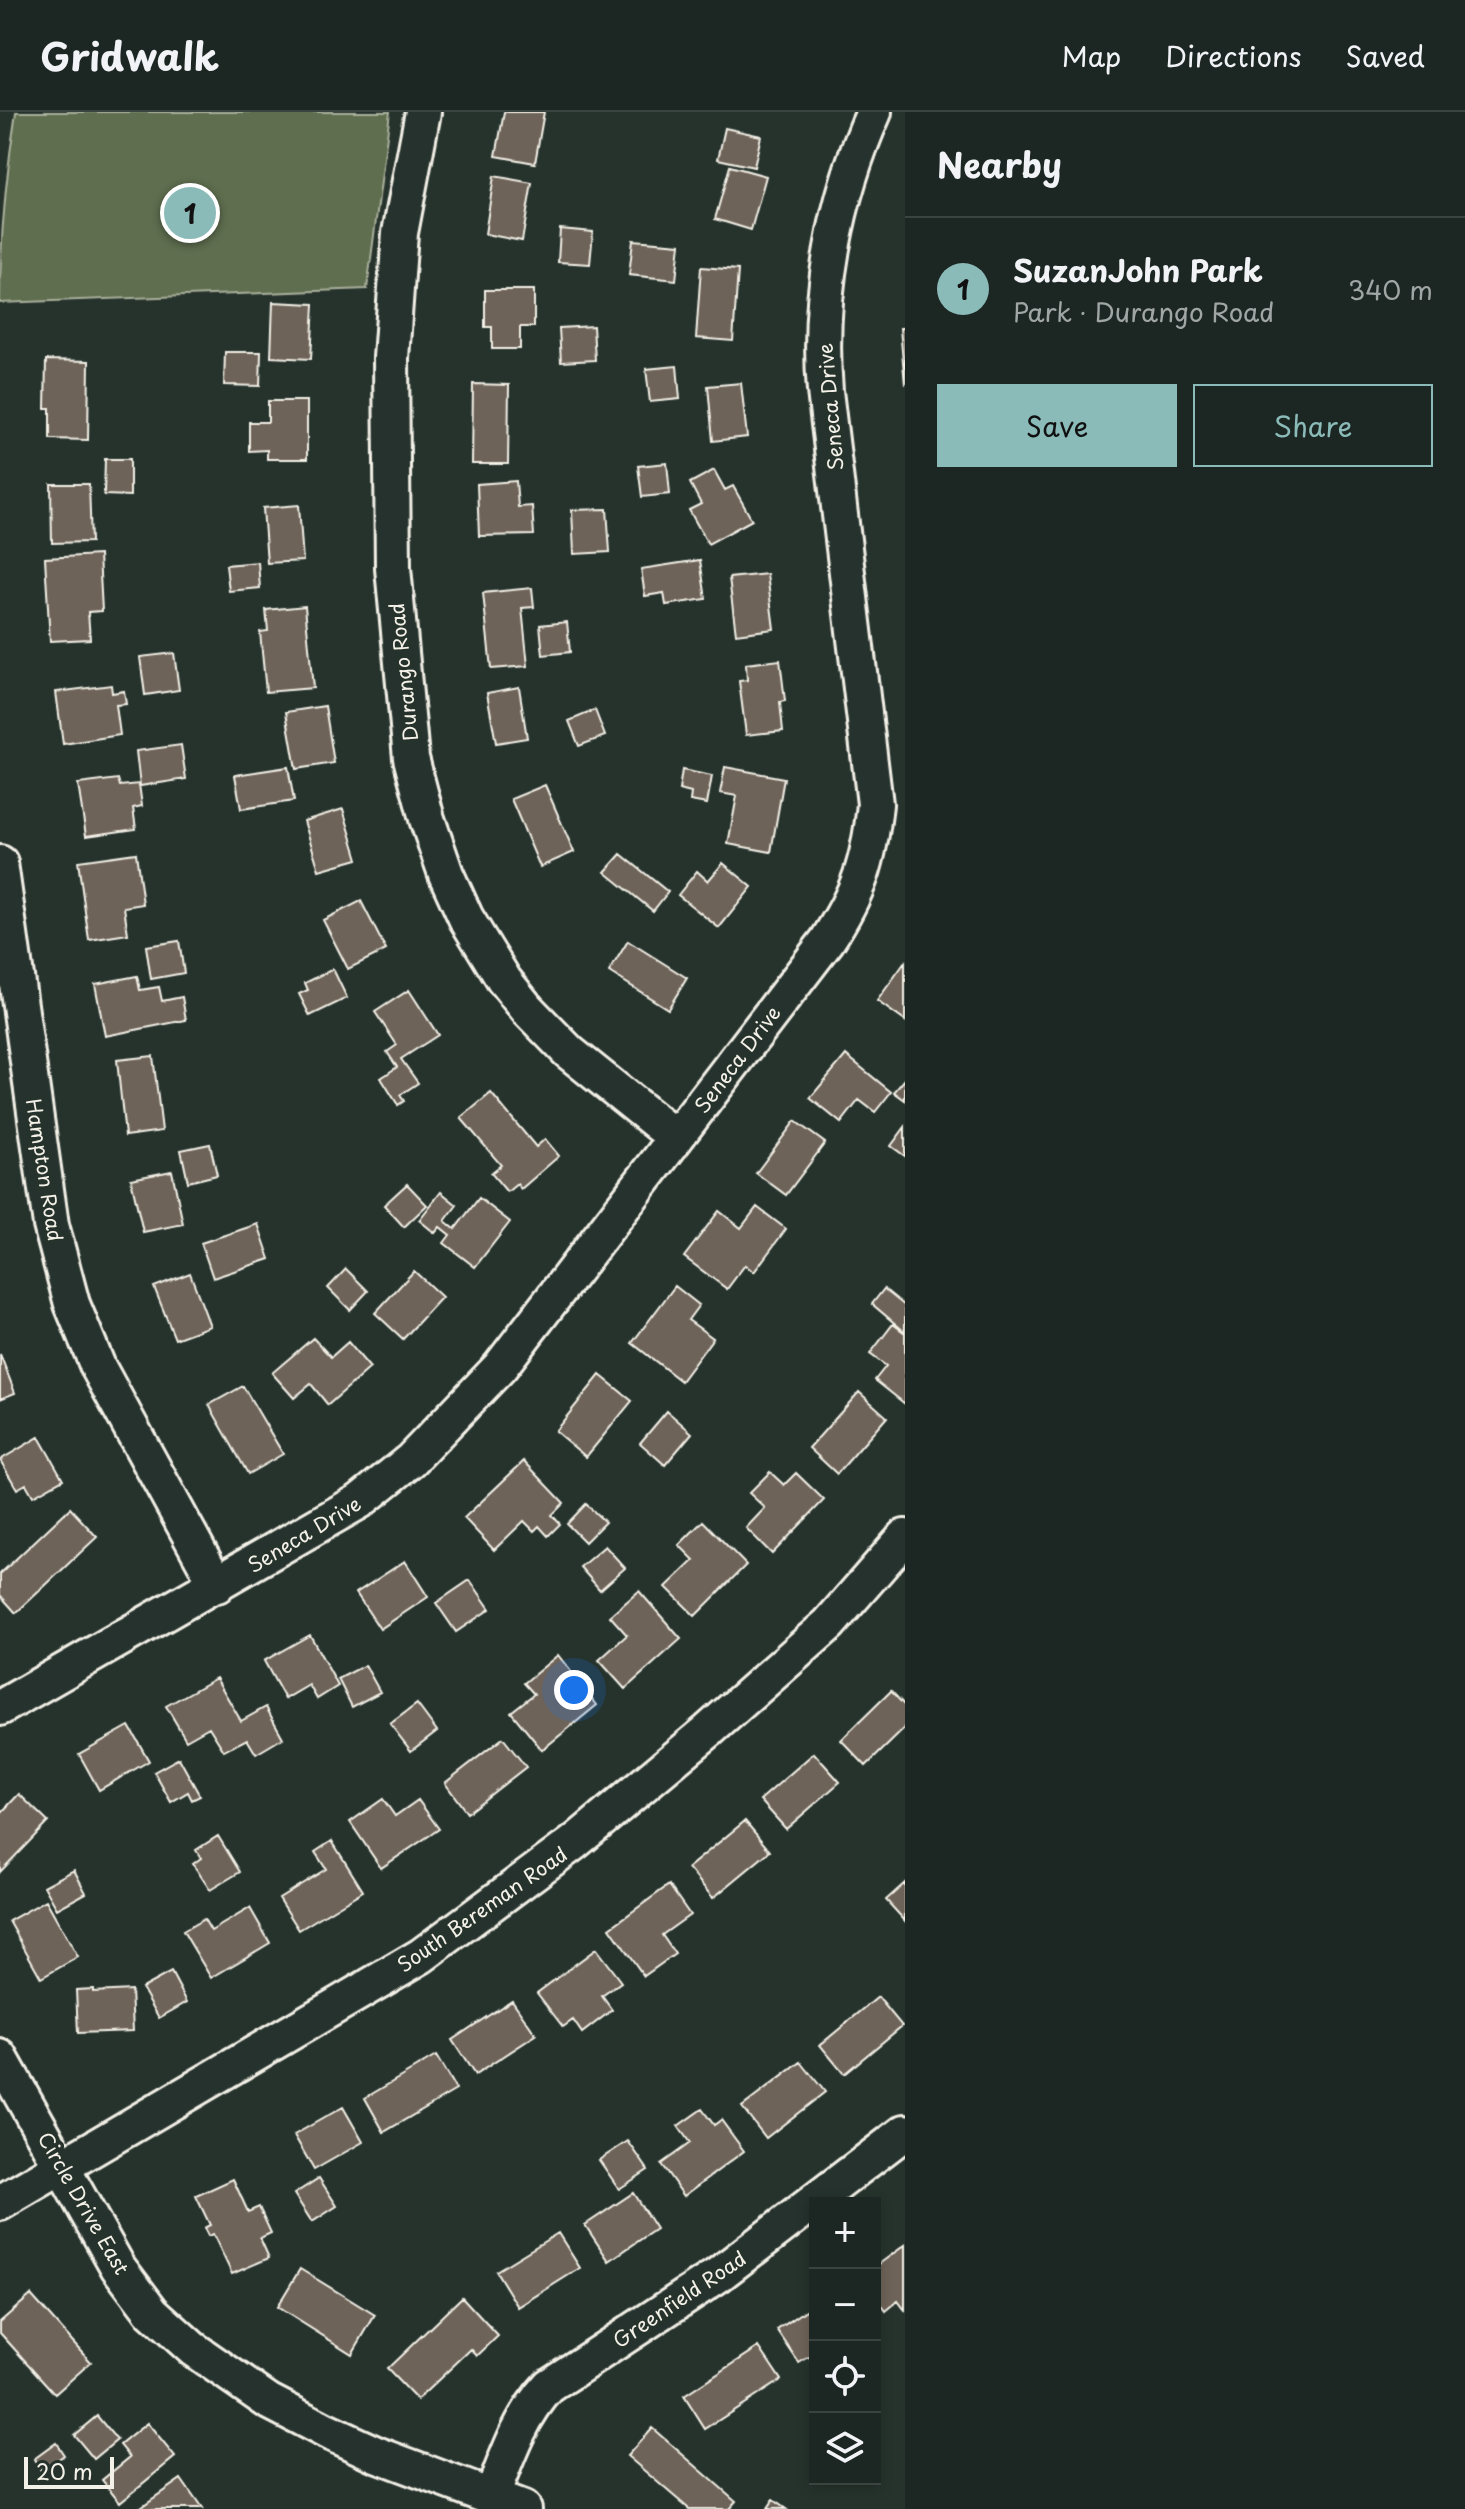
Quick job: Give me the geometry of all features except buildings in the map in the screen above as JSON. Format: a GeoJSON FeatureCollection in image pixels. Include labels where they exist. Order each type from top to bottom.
{"type":"FeatureCollection","features":[{"type":"Feature","properties":{"kind":"street","name":"Durango Road"},"geometry":{"type":"LineString","coordinates":[[423,112],[400,233],[391,358],[393,568],[411,758],[446,874],[466,918],[504,980],[569,1052],[676,1138]]}},
{"type":"Feature","properties":{"kind":"street","name":"Seneca Drive"},"geometry":{"type":"LineString","coordinates":[[0,1708],[360,1501],[411,1460],[500,1367],[839,922],[860,882],[870,846],[875,804],[825,391],[823,336],[830,256],[840,210],[874,112]]}},
{"type":"Feature","properties":{"kind":"street","name":"Hampton Road"},"geometry":{"type":"LineString","coordinates":[[0,863],[51,1225],[72,1304],[98,1367],[217,1585]]}},
{"type":"Feature","properties":{"kind":"street","name":"South Bereman Road"},"geometry":{"type":"LineString","coordinates":[[0,2203],[421,1956],[575,1842],[708,1731],[829,1624],[905,1537]]}},
{"type":"Feature","properties":{"kind":"street","name":"Circle Drive East"},"geometry":{"type":"LineString","coordinates":[[0,2057],[118,2267],[152,2312],[193,2349],[233,2379],[315,2426],[376,2454],[523,2509]]}},
{"type":"Feature","properties":{"kind":"street","name":"Greenfield Road"},"geometry":{"type":"LineString","coordinates":[[492,2496],[519,2428],[549,2386],[718,2275],[905,2132]]}},
{"type":"Feature","properties":{"kind":"green space"},"geometry":{"type":"Polygon","coordinates":[[[16,112],[390,112],[367,289],[0,303],[4,207],[16,112]]]}},
{"type":"Feature","properties":{"kind":"place","name":"SuzanJohn Park"},"geometry":{"type":"Point","coordinates":[190,213]}}]}
